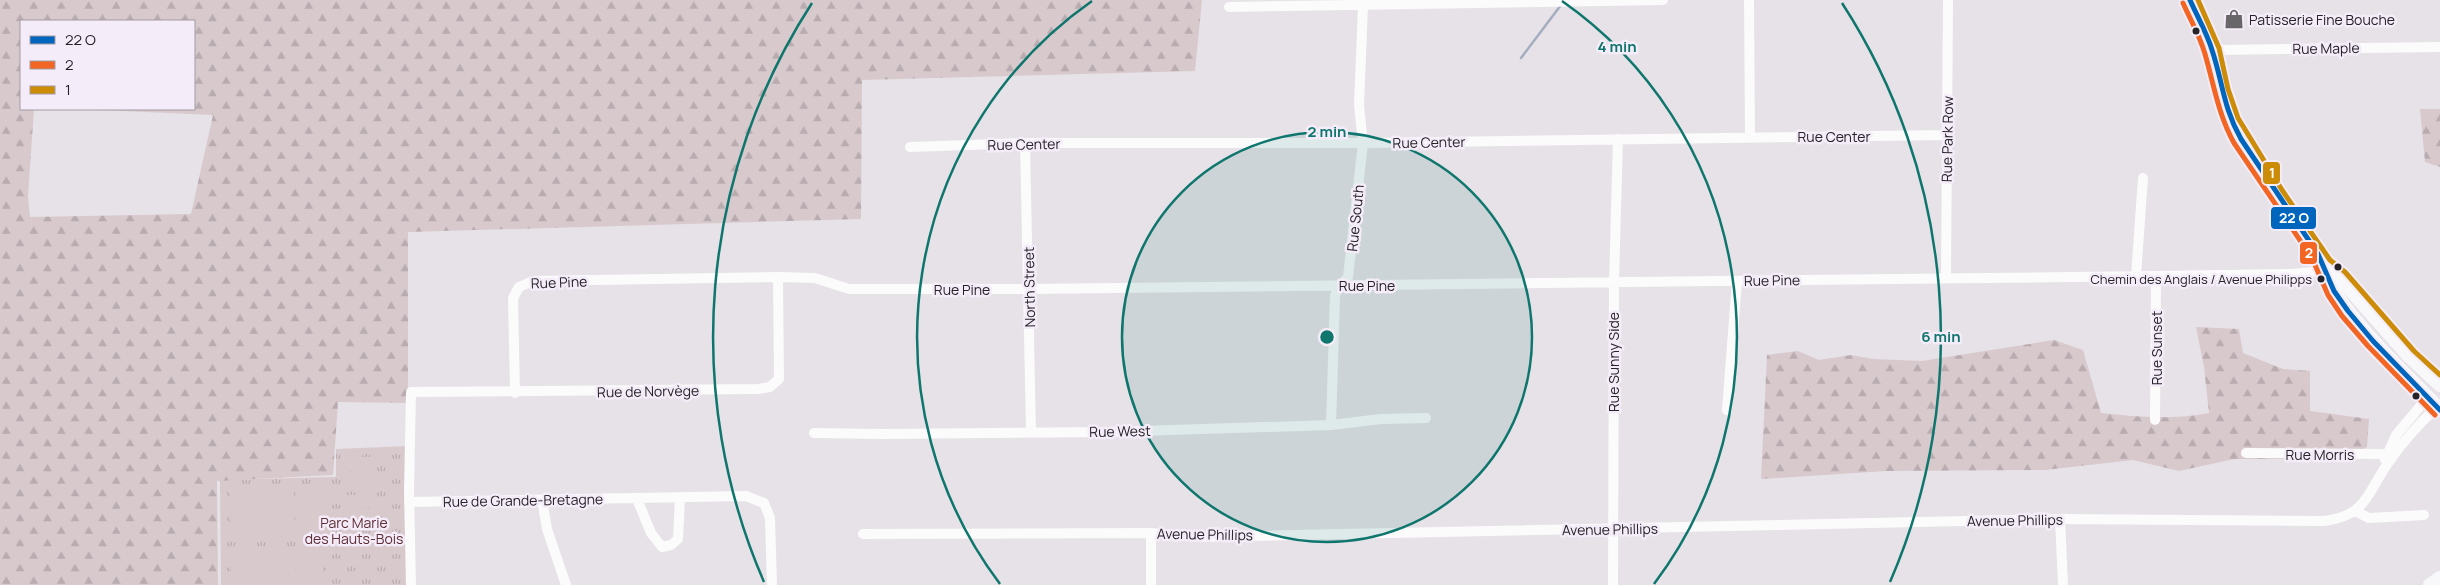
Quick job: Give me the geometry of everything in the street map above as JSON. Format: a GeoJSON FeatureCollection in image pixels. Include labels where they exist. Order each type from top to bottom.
{"type":"FeatureCollection","features":[{"type":"Feature","properties":{"kind":"street"},"geometry":{"type":"LineString","coordinates":[[1230,7],[1363,6],[1440,2],[1663,0]]}},
{"type":"Feature","properties":{"kind":"street"},"geometry":{"type":"LineString","coordinates":[[1750,0],[1750,137]]}},
{"type":"Feature","properties":{"kind":"street","name":"Rue Park Row"},"geometry":{"type":"LineString","coordinates":[[1946,278],[1948,0]]}},
{"type":"Feature","properties":{"kind":"street"},"geometry":{"type":"LineString","coordinates":[[2190,0],[2212,50],[2221,91],[2231,121],[2276,194],[2324,265],[2330,284],[2351,314],[2381,349],[2436,404]]}},
{"type":"Feature","properties":{"kind":"street","name":"Rue South"},"geometry":{"type":"LineString","coordinates":[[1331,425],[1335,296],[1348,278],[1363,143],[1359,104],[1363,6]]}},
{"type":"Feature","properties":{"kind":"street","name":"Rue Maple"},"geometry":{"type":"LineString","coordinates":[[2212,50],[2440,47]]}},
{"type":"Feature","properties":{"kind":"street","name":"Rue Center"},"geometry":{"type":"LineString","coordinates":[[910,147],[1025,143],[1363,143],[1948,135]]}},
{"type":"Feature","properties":{"kind":"street","name":"Rue Sunny Side"},"geometry":{"type":"LineString","coordinates":[[1613,585],[1614,282],[1618,139]]}},
{"type":"Feature","properties":{"kind":"street","name":"North Street"},"geometry":{"type":"LineString","coordinates":[[1025,143],[1031,432]]}},
{"type":"Feature","properties":{"kind":"street"},"geometry":{"type":"LineString","coordinates":[[2136,276],[2143,178]]}},
{"type":"Feature","properties":{"kind":"street"},"geometry":{"type":"LineString","coordinates":[[2324,265],[2339,277],[2409,356],[2440,385],[2436,404]]}},
{"type":"Feature","properties":{"kind":"street","name":"Rue Pine"},"geometry":{"type":"LineString","coordinates":[[515,392],[513,301],[517,289],[524,283],[533,281],[778,277],[814,278],[849,289],[1029,289],[2156,276],[2303,273],[2315,271],[2324,265]]}},
{"type":"Feature","properties":{"kind":"street","name":"Rue Sunset"},"geometry":{"type":"LineString","coordinates":[[2156,276],[2156,420]]}},
{"type":"Feature","properties":{"kind":"street","name":"Rue de Norvège"},"geometry":{"type":"LineString","coordinates":[[409,502],[411,392],[758,389],[770,387],[779,378],[778,277]]}},
{"type":"Feature","properties":{"kind":"street"},"geometry":{"type":"LineString","coordinates":[[1727,410],[1736,281]]}},
{"type":"Feature","properties":{"kind":"street","name":"Avenue Phillips"},"geometry":{"type":"LineString","coordinates":[[863,534],[1151,533],[1204,537],[2060,519],[2324,521],[2340,518],[2355,511],[2371,495],[2402,426],[2436,404]]}},
{"type":"Feature","properties":{"kind":"street","name":"Rue West"},"geometry":{"type":"LineString","coordinates":[[814,433],[1110,432],[1331,425],[1381,419],[1426,418]]}},
{"type":"Feature","properties":{"kind":"street","name":"Rue Morris"},"geometry":{"type":"LineString","coordinates":[[2246,454],[2390,455]]}},
{"type":"Feature","properties":{"kind":"street","name":"Rue de Grande-Bretagne"},"geometry":{"type":"LineString","coordinates":[[409,502],[746,496],[757,498],[764,504],[770,518],[772,585]]}},
{"type":"Feature","properties":{"kind":"street"},"geometry":{"type":"LineString","coordinates":[[637,499],[651,533],[662,547],[671,545],[678,539],[680,498]]}},
{"type":"Feature","properties":{"kind":"street"},"geometry":{"type":"LineString","coordinates":[[542,500],[547,530],[566,585]]}},
{"type":"Feature","properties":{"kind":"street"},"geometry":{"type":"LineString","coordinates":[[409,502],[411,585]]}},
{"type":"Feature","properties":{"kind":"street"},"geometry":{"type":"LineString","coordinates":[[2355,511],[2369,518],[2424,515]]}},
{"type":"Feature","properties":{"kind":"street"},"geometry":{"type":"LineString","coordinates":[[2060,519],[2063,585]]}},
{"type":"Feature","properties":{"kind":"street"},"geometry":{"type":"LineString","coordinates":[[1151,533],[1151,585]]}},
{"type":"Feature","properties":{"kind":"street"},"geometry":{"type":"LineString","coordinates":[[2430,585],[2440,578]]}},
{"type":"Feature","properties":{"kind":"green space"},"geometry":{"type":"Polygon","coordinates":[[[0,0],[1202,0],[1195,71],[862,80],[861,219],[408,232],[408,403],[338,402],[333,475],[217,481],[218,585],[0,585],[0,0]],[[20,20],[20,110],[34,110],[28,196],[30,217],[191,214],[213,115],[100,110],[195,110],[195,20],[20,20]]]}},
{"type":"Feature","properties":{"kind":"green space"},"geometry":{"type":"Polygon","coordinates":[[[2420,109],[2440,109],[2440,167],[2425,162],[2420,109]]]}},
{"type":"Feature","properties":{"kind":"green space"},"geometry":{"type":"Polygon","coordinates":[[[2196,327],[2239,329],[2243,353],[2283,369],[2310,371],[2310,411],[2369,419],[2367,447],[2348,459],[2234,459],[2179,471],[2133,460],[2045,470],[1886,471],[1761,479],[1767,355],[1798,351],[1819,360],[1851,355],[1873,359],[1922,361],[2054,340],[2083,350],[2101,413],[2141,417],[2182,417],[2209,413],[2204,367],[2196,327]]]}},
{"type":"Feature","properties":{"kind":"green space","name":"Parc Marie des Hauts-Bois"},"geometry":{"type":"Polygon","coordinates":[[[408,446],[411,585],[221,585],[220,480],[336,477],[336,449],[408,446]]]}},
{"type":"Feature","properties":{"kind":"green space"},"geometry":{"type":"Polygon","coordinates":[[[346,457],[377,457],[377,471],[346,471],[346,457]]]}},
{"type":"Feature","properties":{"kind":"green space"},"geometry":{"type":"Polygon","coordinates":[[[346,476],[377,476],[377,490],[347,490],[346,476]]]}},
{"type":"Feature","properties":{"kind":"green space"},"geometry":{"type":"Polygon","coordinates":[[[300,485],[325,485],[326,534],[300,534],[300,485]]]}},
{"type":"Feature","properties":{"kind":"green space"},"geometry":{"type":"Polygon","coordinates":[[[294,488],[295,541],[231,542],[230,489],[294,488]]]}},
{"type":"Feature","properties":{"kind":"green space"},"geometry":{"type":"Polygon","coordinates":[[[377,494],[377,508],[347,509],[347,495],[377,494]]]}},
{"type":"Feature","properties":{"kind":"green space"},"geometry":{"type":"Polygon","coordinates":[[[301,542],[322,542],[324,585],[302,585],[301,542]]]}},
{"type":"Feature","properties":{"kind":"green space"},"geometry":{"type":"Polygon","coordinates":[[[231,547],[295,547],[295,585],[231,585],[231,547]]]}},
{"type":"Feature","properties":{"kind":"waterway"},"geometry":{"type":"LineString","coordinates":[[1521,58],[1561,5]]}},
{"type":"Feature","properties":{"kind":"transit line"},"geometry":{"type":"LineString","coordinates":[[2190,0],[2210,44],[2230,116],[2241,139],[2318,254],[2334,291],[2348,311],[2373,341],[2440,410]]}},
{"type":"Feature","properties":{"kind":"transit line","name":"1"},"geometry":{"type":"LineString","coordinates":[[2198,0],[2219,48],[2228,89],[2238,118],[2282,190],[2330,260],[2345,272],[2414,351],[2440,375]]}},
{"type":"Feature","properties":{"kind":"transit line","name":"2"},"geometry":{"type":"LineString","coordinates":[[2183,3],[2203,47],[2220,110],[2234,143],[2312,258],[2328,295],[2342,316],[2368,346],[2435,415]]}},
{"type":"Feature","properties":{"kind":"place","name":"Patisserie Fine Bouche"},"geometry":{"type":"Point","coordinates":[2234,19]}},
{"type":"Feature","properties":{"kind":"place","name":"Chemin des Anglais / Avenue Philipps"},"geometry":{"type":"Point","coordinates":[2321,279]}}]}
